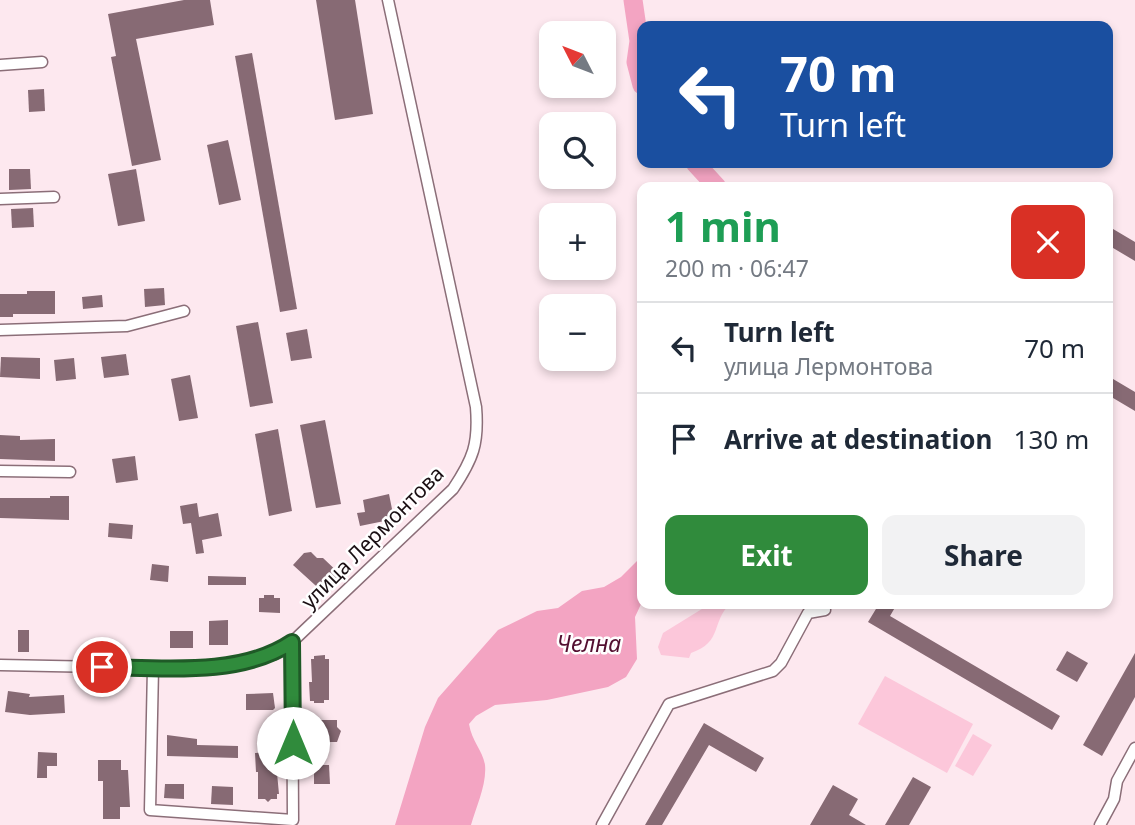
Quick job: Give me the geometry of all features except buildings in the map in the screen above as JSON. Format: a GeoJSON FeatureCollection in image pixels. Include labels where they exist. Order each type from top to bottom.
{"type":"FeatureCollection","features":[{"type":"Feature","properties":{"kind":"street","name":"улица Лермонтова"},"geometry":{"type":"LineString","coordinates":[[0,665],[153,668],[230,665],[252,662],[275,653],[292,642],[453,489],[466,469],[475,449],[478,431],[476,407],[388,0]]}},
{"type":"Feature","properties":{"kind":"street"},"geometry":{"type":"LineString","coordinates":[[0,65],[42,62]]}},
{"type":"Feature","properties":{"kind":"street"},"geometry":{"type":"LineString","coordinates":[[0,199],[54,197]]}},
{"type":"Feature","properties":{"kind":"street"},"geometry":{"type":"LineString","coordinates":[[0,330],[127,326],[184,311]]}},
{"type":"Feature","properties":{"kind":"street"},"geometry":{"type":"LineString","coordinates":[[0,471],[70,472]]}},
{"type":"Feature","properties":{"kind":"street"},"geometry":{"type":"LineString","coordinates":[[602,825],[670,704],[773,671],[781,663],[808,613],[825,610]]}},
{"type":"Feature","properties":{"kind":"street"},"geometry":{"type":"LineString","coordinates":[[153,668],[150,810],[293,820],[292,642]]}},
{"type":"Feature","properties":{"kind":"street"},"geometry":{"type":"LineString","coordinates":[[1100,825],[1114,799],[1117,781],[1135,748]]}},
{"type":"Feature","properties":{"kind":"shaded area"},"geometry":{"type":"Polygon","coordinates":[[[702,609],[726,609],[708,643],[691,653],[689,658],[661,655],[658,647],[663,633],[702,609]]]}},
{"type":"Feature","properties":{"kind":"shaded area"},"geometry":{"type":"Polygon","coordinates":[[[885,676],[973,724],[947,773],[858,724],[885,676]]]}},
{"type":"Feature","properties":{"kind":"shaded area"},"geometry":{"type":"Polygon","coordinates":[[[973,734],[992,745],[973,776],[955,766],[973,734]]]}},
{"type":"Feature","properties":{"kind":"water","name":"Челна"},"geometry":{"type":"Polygon","coordinates":[[[637,561],[637,659],[626,677],[608,687],[547,700],[495,705],[476,716],[469,724],[484,760],[485,772],[483,788],[471,825],[395,825],[425,727],[438,698],[498,630],[537,611],[558,608],[582,591],[604,587],[621,577],[637,561]]]}},
{"type":"Feature","properties":{"kind":"waterway","name":"Челна"},"geometry":{"type":"LineString","coordinates":[[633,0],[637,27]]}},
{"type":"Feature","properties":{"kind":"waterway","name":"Челна"},"geometry":{"type":"LineString","coordinates":[[637,55],[637,66]]}},
{"type":"Feature","properties":{"kind":"waterway","name":"Челна"},"geometry":{"type":"LineString","coordinates":[[700,168],[712,182]]}},
{"type":"Feature","properties":{"kind":"route"},"geometry":{"type":"LineString","coordinates":[[102,667],[230,665],[252,662],[275,653],[292,642],[293,743]]}}]}
